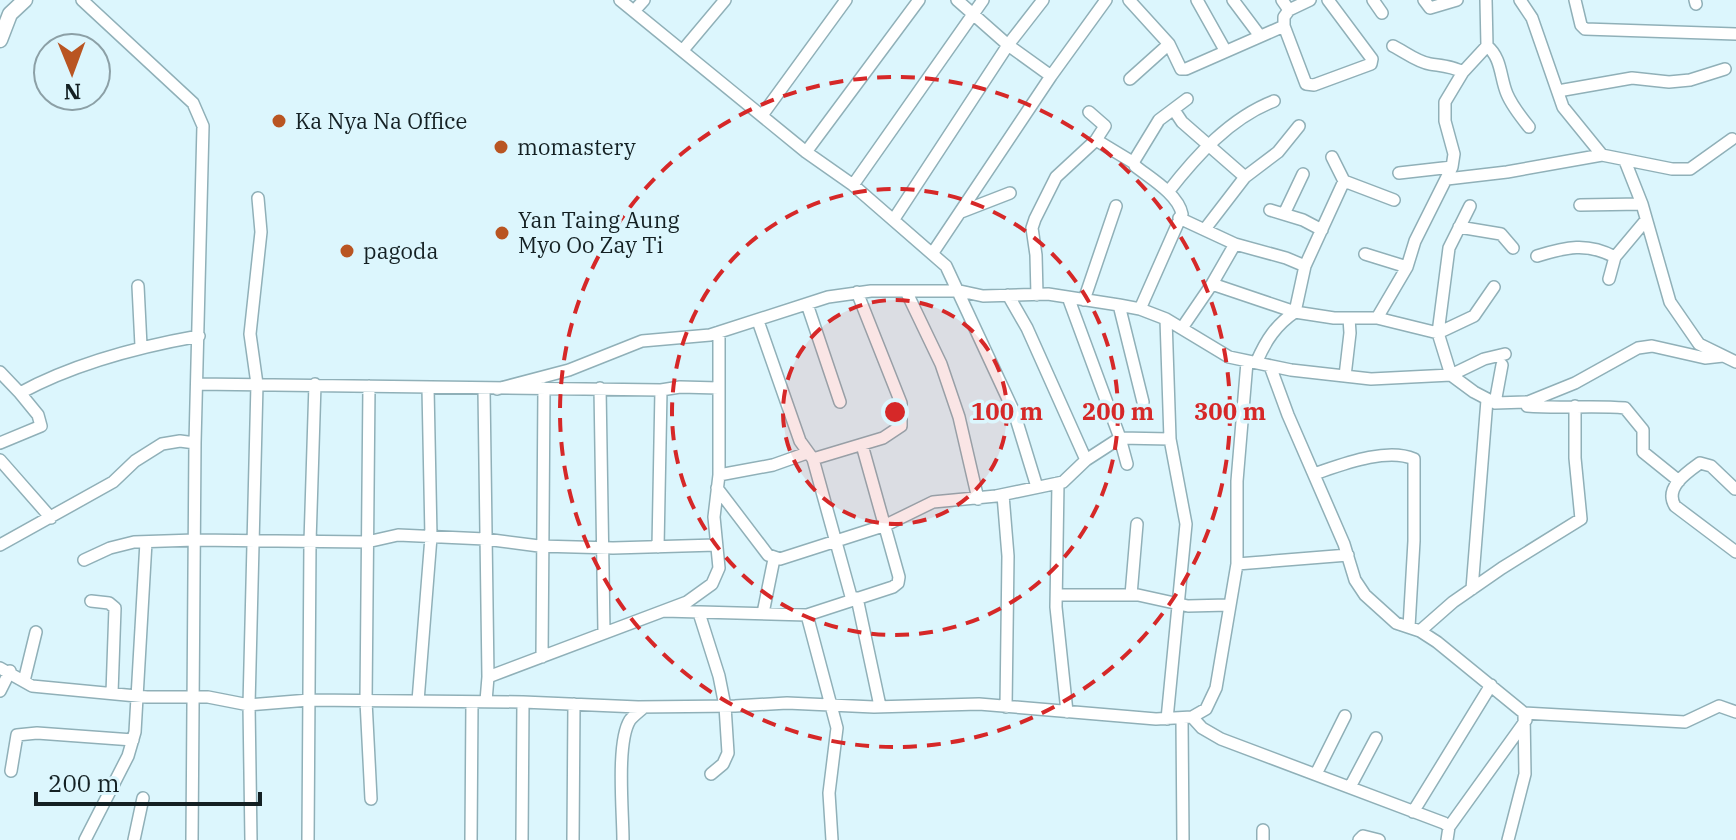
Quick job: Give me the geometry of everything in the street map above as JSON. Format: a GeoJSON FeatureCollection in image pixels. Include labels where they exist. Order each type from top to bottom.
{"type":"FeatureCollection","features":[{"type":"Feature","properties":{"kind":"main road"},"geometry":{"type":"LineString","coordinates":[[0,40],[10,14],[25,0]]}},
{"type":"Feature","properties":{"kind":"street"},"geometry":{"type":"LineString","coordinates":[[82,0],[193,103],[203,126],[195,443],[192,840]]}},
{"type":"Feature","properties":{"kind":"street"},"geometry":{"type":"LineString","coordinates":[[620,0],[806,152],[853,185],[946,266],[1014,412],[1037,487]]}},
{"type":"Feature","properties":{"kind":"street"},"geometry":{"type":"LineString","coordinates":[[634,11],[644,0]]}},
{"type":"Feature","properties":{"kind":"street"},"geometry":{"type":"LineString","coordinates":[[683,50],[725,0]]}},
{"type":"Feature","properties":{"kind":"street"},"geometry":{"type":"LineString","coordinates":[[763,114],[846,0]]}},
{"type":"Feature","properties":{"kind":"street"},"geometry":{"type":"LineString","coordinates":[[806,152],[919,0]]}},
{"type":"Feature","properties":{"kind":"street"},"geometry":{"type":"LineString","coordinates":[[957,0],[1008,45],[1051,76]]}},
{"type":"Feature","properties":{"kind":"street"},"geometry":{"type":"LineString","coordinates":[[853,185],[983,0]]}},
{"type":"Feature","properties":{"kind":"street"},"geometry":{"type":"LineString","coordinates":[[894,219],[1008,45],[1043,0]]}},
{"type":"Feature","properties":{"kind":"street"},"geometry":{"type":"LineString","coordinates":[[932,254],[1051,76],[1106,0]]}},
{"type":"Feature","properties":{"kind":"street"},"geometry":{"type":"LineString","coordinates":[[1129,0],[1169,44],[1181,69],[1284,26]]}},
{"type":"Feature","properties":{"kind":"street"},"geometry":{"type":"LineString","coordinates":[[1197,0],[1225,50]]}},
{"type":"Feature","properties":{"kind":"street"},"geometry":{"type":"LineString","coordinates":[[1233,0],[1260,36]]}},
{"type":"Feature","properties":{"kind":"street"},"geometry":{"type":"LineString","coordinates":[[1310,0],[1286,5],[1284,26],[1306,84],[1314,85],[1371,64],[1372,59],[1328,0]]}},
{"type":"Feature","properties":{"kind":"street"},"geometry":{"type":"LineString","coordinates":[[1373,0],[1382,13]]}},
{"type":"Feature","properties":{"kind":"street"},"geometry":{"type":"LineString","coordinates":[[1424,0],[1430,8],[1457,0]]}},
{"type":"Feature","properties":{"kind":"street"},"geometry":{"type":"LineString","coordinates":[[1377,318],[1407,267],[1415,241],[1449,173],[1454,154],[1445,121],[1445,102],[1463,72],[1487,46],[1486,0]]}},
{"type":"Feature","properties":{"kind":"street"},"geometry":{"type":"LineString","coordinates":[[1520,0],[1532,18],[1563,107],[1602,155]]}},
{"type":"Feature","properties":{"kind":"street"},"geometry":{"type":"LineString","coordinates":[[1575,0],[1581,25],[1585,29],[1736,34]]}},
{"type":"Feature","properties":{"kind":"street"},"geometry":{"type":"LineString","coordinates":[[1130,79],[1169,44]]}},
{"type":"Feature","properties":{"kind":"street"},"geometry":{"type":"LineString","coordinates":[[1393,46],[1430,64],[1449,65],[1463,72]]}},
{"type":"Feature","properties":{"kind":"street"},"geometry":{"type":"LineString","coordinates":[[1487,46],[1498,61],[1507,94],[1529,127]]}},
{"type":"Feature","properties":{"kind":"street"},"geometry":{"type":"LineString","coordinates":[[1558,91],[1632,78],[1669,82],[1690,80],[1725,69]]}},
{"type":"Feature","properties":{"kind":"street"},"geometry":{"type":"LineString","coordinates":[[1134,163],[1159,120],[1187,99]]}},
{"type":"Feature","properties":{"kind":"street"},"geometry":{"type":"LineString","coordinates":[[1168,192],[1209,145],[1250,113],[1274,101]]}},
{"type":"Feature","properties":{"kind":"street"},"geometry":{"type":"LineString","coordinates":[[1174,110],[1182,122],[1245,177]]}},
{"type":"Feature","properties":{"kind":"street"},"geometry":{"type":"LineString","coordinates":[[1037,295],[1032,228],[1056,177],[1096,140],[1105,126],[1089,112]]}},
{"type":"Feature","properties":{"kind":"street"},"geometry":{"type":"LineString","coordinates":[[1205,229],[1245,177],[1278,152],[1299,126]]}},
{"type":"Feature","properties":{"kind":"street"},"geometry":{"type":"LineString","coordinates":[[1399,173],[1507,172],[1602,155],[1672,169],[1690,169],[1732,139]]}},
{"type":"Feature","properties":{"kind":"street"},"geometry":{"type":"LineString","coordinates":[[1096,140],[1134,163],[1181,207],[1182,214],[1140,309]]}},
{"type":"Feature","properties":{"kind":"street"},"geometry":{"type":"LineString","coordinates":[[1332,157],[1344,181],[1394,200]]}},
{"type":"Feature","properties":{"kind":"street"},"geometry":{"type":"LineString","coordinates":[[1625,161],[1642,204],[1670,302],[1699,344],[1736,362]]}},
{"type":"Feature","properties":{"kind":"street"},"geometry":{"type":"LineString","coordinates":[[1284,214],[1303,174]]}},
{"type":"Feature","properties":{"kind":"street"},"geometry":{"type":"LineString","coordinates":[[0,691],[5,670],[32,686],[137,695],[208,697],[249,705],[309,700],[486,701],[644,707],[979,704],[1187,718],[1206,709],[1216,688],[1237,564],[1237,481],[1252,361],[1267,338],[1295,312],[1305,266],[1344,181]]}},
{"type":"Feature","properties":{"kind":"street"},"geometry":{"type":"LineString","coordinates":[[960,212],[1010,193]]}},
{"type":"Feature","properties":{"kind":"street"},"geometry":{"type":"LineString","coordinates":[[251,840],[249,705],[257,384],[250,334],[261,232],[258,198]]}},
{"type":"Feature","properties":{"kind":"street"},"geometry":{"type":"LineString","coordinates":[[1580,205],[1642,204]]}},
{"type":"Feature","properties":{"kind":"street"},"geometry":{"type":"LineString","coordinates":[[1084,300],[1116,206]]}},
{"type":"Feature","properties":{"kind":"street"},"geometry":{"type":"LineString","coordinates":[[1470,206],[1449,248],[1438,333],[1451,375],[1491,401],[1511,405],[1628,410],[1643,430],[1643,452],[1679,481]]}},
{"type":"Feature","properties":{"kind":"street"},"geometry":{"type":"LineString","coordinates":[[1270,210],[1322,230]]}},
{"type":"Feature","properties":{"kind":"street"},"geometry":{"type":"LineString","coordinates":[[1179,218],[1235,244],[1305,266]]}},
{"type":"Feature","properties":{"kind":"street"},"geometry":{"type":"LineString","coordinates":[[1609,279],[1615,257],[1646,220]]}},
{"type":"Feature","properties":{"kind":"street"},"geometry":{"type":"LineString","coordinates":[[1459,227],[1501,234],[1513,248]]}},
{"type":"Feature","properties":{"kind":"street"},"geometry":{"type":"LineString","coordinates":[[1182,328],[1235,244]]}},
{"type":"Feature","properties":{"kind":"street"},"geometry":{"type":"LineString","coordinates":[[1537,256],[1582,246],[1615,257]]}},
{"type":"Feature","properties":{"kind":"street"},"geometry":{"type":"LineString","coordinates":[[1365,254],[1407,267]]}},
{"type":"Feature","properties":{"kind":"street"},"geometry":{"type":"LineString","coordinates":[[1212,284],[1295,312],[1377,318],[1438,333],[1474,316],[1494,287]]}},
{"type":"Feature","properties":{"kind":"street"},"geometry":{"type":"LineString","coordinates":[[138,286],[141,346]]}},
{"type":"Feature","properties":{"kind":"street"},"geometry":{"type":"LineString","coordinates":[[906,291],[941,364],[959,417],[978,499]]}},
{"type":"Feature","properties":{"kind":"street"},"geometry":{"type":"LineString","coordinates":[[497,389],[569,370],[642,341],[719,332],[828,297],[857,292],[960,291],[983,296],[1068,297],[1119,305],[1166,319],[1220,352],[1270,366],[1371,379],[1451,375],[1484,359],[1503,360],[1491,401],[1472,589]]}},
{"type":"Feature","properties":{"kind":"street"},"geometry":{"type":"LineString","coordinates":[[718,482],[773,465],[862,445],[883,438],[901,426],[901,403],[857,292]]}},
{"type":"Feature","properties":{"kind":"street"},"geometry":{"type":"LineString","coordinates":[[1008,295],[1027,328],[1086,460]]}},
{"type":"Feature","properties":{"kind":"street"},"geometry":{"type":"LineString","coordinates":[[1068,297],[1127,464]]}},
{"type":"Feature","properties":{"kind":"street"},"geometry":{"type":"LineString","coordinates":[[807,304],[840,402]]}},
{"type":"Feature","properties":{"kind":"street"},"geometry":{"type":"LineString","coordinates":[[1119,305],[1143,402]]}},
{"type":"Feature","properties":{"kind":"street"},"geometry":{"type":"LineString","coordinates":[[1345,376],[1349,318]]}},
{"type":"Feature","properties":{"kind":"street"},"geometry":{"type":"LineString","coordinates":[[1166,319],[1170,439],[1186,524],[1167,719]]}},
{"type":"Feature","properties":{"kind":"street"},"geometry":{"type":"LineString","coordinates":[[758,321],[800,441],[810,456],[838,541],[880,706]]}},
{"type":"Feature","properties":{"kind":"street"},"geometry":{"type":"LineString","coordinates":[[488,677],[687,602],[712,584],[719,568],[714,517],[718,482],[719,332]]}},
{"type":"Feature","properties":{"kind":"street"},"geometry":{"type":"LineString","coordinates":[[20,393],[45,379],[141,346],[199,336]]}},
{"type":"Feature","properties":{"kind":"street"},"geometry":{"type":"LineString","coordinates":[[1511,405],[1547,396],[1638,348],[1652,346],[1705,358],[1723,356]]}},
{"type":"Feature","properties":{"kind":"street"},"geometry":{"type":"LineString","coordinates":[[1270,366],[1348,555],[1355,580],[1365,595],[1396,623],[1415,629],[1491,685],[1525,716],[1685,722],[1719,706],[1736,712]]}},
{"type":"Feature","properties":{"kind":"street"},"geometry":{"type":"LineString","coordinates":[[0,372],[38,415],[41,426],[0,443]]}},
{"type":"Feature","properties":{"kind":"street"},"geometry":{"type":"LineString","coordinates":[[197,384],[315,384],[484,390],[719,388]]}},
{"type":"Feature","properties":{"kind":"street"},"geometry":{"type":"LineString","coordinates":[[308,840],[310,542],[315,384]]}},
{"type":"Feature","properties":{"kind":"street"},"geometry":{"type":"LineString","coordinates":[[369,386],[366,701],[371,799]]}},
{"type":"Feature","properties":{"kind":"street"},"geometry":{"type":"LineString","coordinates":[[418,701],[431,537],[428,388]]}},
{"type":"Feature","properties":{"kind":"street"},"geometry":{"type":"LineString","coordinates":[[542,657],[544,388]]}},
{"type":"Feature","properties":{"kind":"street"},"geometry":{"type":"LineString","coordinates":[[600,388],[604,632]]}},
{"type":"Feature","properties":{"kind":"street"},"geometry":{"type":"LineString","coordinates":[[484,390],[486,701]]}},
{"type":"Feature","properties":{"kind":"street"},"geometry":{"type":"LineString","coordinates":[[658,547],[661,390]]}},
{"type":"Feature","properties":{"kind":"street"},"geometry":{"type":"LineString","coordinates":[[1415,629],[1581,519],[1575,458],[1575,406]]}},
{"type":"Feature","properties":{"kind":"street"},"geometry":{"type":"LineString","coordinates":[[718,482],[768,555],[780,559],[886,525],[933,502],[978,499],[1063,482],[1086,460],[1120,438],[1170,439]]}},
{"type":"Feature","properties":{"kind":"street"},"geometry":{"type":"LineString","coordinates":[[0,545],[113,482],[135,461],[162,444],[180,441],[195,443]]}},
{"type":"Feature","properties":{"kind":"street"},"geometry":{"type":"LineString","coordinates":[[662,611],[807,615],[898,583],[886,525],[862,445]]}},
{"type":"Feature","properties":{"kind":"street"},"geometry":{"type":"LineString","coordinates":[[1314,474],[1361,458],[1396,456],[1414,459],[1415,629]]}},
{"type":"Feature","properties":{"kind":"street"},"geometry":{"type":"LineString","coordinates":[[0,460],[51,518]]}},
{"type":"Feature","properties":{"kind":"street"},"geometry":{"type":"LineString","coordinates":[[1735,489],[1711,466],[1704,464],[1697,465],[1679,481],[1670,492],[1670,498],[1675,506],[1736,552]]}},
{"type":"Feature","properties":{"kind":"street"},"geometry":{"type":"LineString","coordinates":[[1058,483],[1057,595],[1067,712]]}},
{"type":"Feature","properties":{"kind":"street"},"geometry":{"type":"LineString","coordinates":[[1003,495],[1008,556],[1006,707]]}},
{"type":"Feature","properties":{"kind":"street"},"geometry":{"type":"LineString","coordinates":[[1131,595],[1137,524]]}},
{"type":"Feature","properties":{"kind":"street"},"geometry":{"type":"LineString","coordinates":[[84,560],[110,548],[146,542],[367,542],[398,535],[485,539],[543,546],[716,545]]}},
{"type":"Feature","properties":{"kind":"street"},"geometry":{"type":"LineString","coordinates":[[85,840],[128,756],[133,740],[146,542]]}},
{"type":"Feature","properties":{"kind":"street"},"geometry":{"type":"LineString","coordinates":[[1237,564],[1348,555]]}},
{"type":"Feature","properties":{"kind":"street"},"geometry":{"type":"LineString","coordinates":[[763,613],[774,559]]}},
{"type":"Feature","properties":{"kind":"street"},"geometry":{"type":"LineString","coordinates":[[1057,595],[1131,595],[1179,604],[1228,605]]}},
{"type":"Feature","properties":{"kind":"street"},"geometry":{"type":"LineString","coordinates":[[91,601],[109,603],[115,608],[112,693]]}},
{"type":"Feature","properties":{"kind":"street"},"geometry":{"type":"LineString","coordinates":[[699,613],[725,706],[728,753],[723,764],[711,774]]}},
{"type":"Feature","properties":{"kind":"street"},"geometry":{"type":"LineString","coordinates":[[807,615],[837,728],[829,793],[832,840]]}},
{"type":"Feature","properties":{"kind":"street"},"geometry":{"type":"LineString","coordinates":[[24,681],[36,632]]}},
{"type":"Feature","properties":{"kind":"street"},"geometry":{"type":"LineString","coordinates":[[1413,812],[1491,685]]}},
{"type":"Feature","properties":{"kind":"street"},"geometry":{"type":"LineString","coordinates":[[471,840],[472,702]]}},
{"type":"Feature","properties":{"kind":"street"},"geometry":{"type":"LineString","coordinates":[[522,840],[523,702]]}},
{"type":"Feature","properties":{"kind":"street"},"geometry":{"type":"LineString","coordinates":[[573,840],[574,704]]}},
{"type":"Feature","properties":{"kind":"street"},"geometry":{"type":"LineString","coordinates":[[623,840],[624,735],[630,720],[644,707]]}},
{"type":"Feature","properties":{"kind":"street"},"geometry":{"type":"LineString","coordinates":[[1316,774],[1345,716]]}},
{"type":"Feature","properties":{"kind":"street"},"geometry":{"type":"LineString","coordinates":[[1447,840],[1449,827],[1525,716]]}},
{"type":"Feature","properties":{"kind":"street"},"geometry":{"type":"LineString","coordinates":[[1508,840],[1525,774],[1525,716]]}},
{"type":"Feature","properties":{"kind":"street"},"geometry":{"type":"LineString","coordinates":[[1187,718],[1221,739],[1449,827]]}},
{"type":"Feature","properties":{"kind":"street"},"geometry":{"type":"LineString","coordinates":[[1183,840],[1187,718]]}},
{"type":"Feature","properties":{"kind":"street"},"geometry":{"type":"LineString","coordinates":[[11,771],[17,735],[37,733],[133,740]]}},
{"type":"Feature","properties":{"kind":"street"},"geometry":{"type":"LineString","coordinates":[[1350,787],[1376,738]]}},
{"type":"Feature","properties":{"kind":"street"},"geometry":{"type":"LineString","coordinates":[[134,840],[143,798]]}},
{"type":"Feature","properties":{"kind":"street"},"geometry":{"type":"LineString","coordinates":[[1359,840],[1363,836],[1379,840]]}},
{"type":"Feature","properties":{"kind":"place","name":"Ka Nya Na Office"},"geometry":{"type":"Point","coordinates":[279,121]}},
{"type":"Feature","properties":{"kind":"place","name":"momastery"},"geometry":{"type":"Point","coordinates":[501,147]}},
{"type":"Feature","properties":{"kind":"place","name":"Yan Taing Aung Myo Oo Zay Ti"},"geometry":{"type":"Point","coordinates":[502,233]}},
{"type":"Feature","properties":{"kind":"place","name":"pagoda"},"geometry":{"type":"Point","coordinates":[347,251]}}]}
